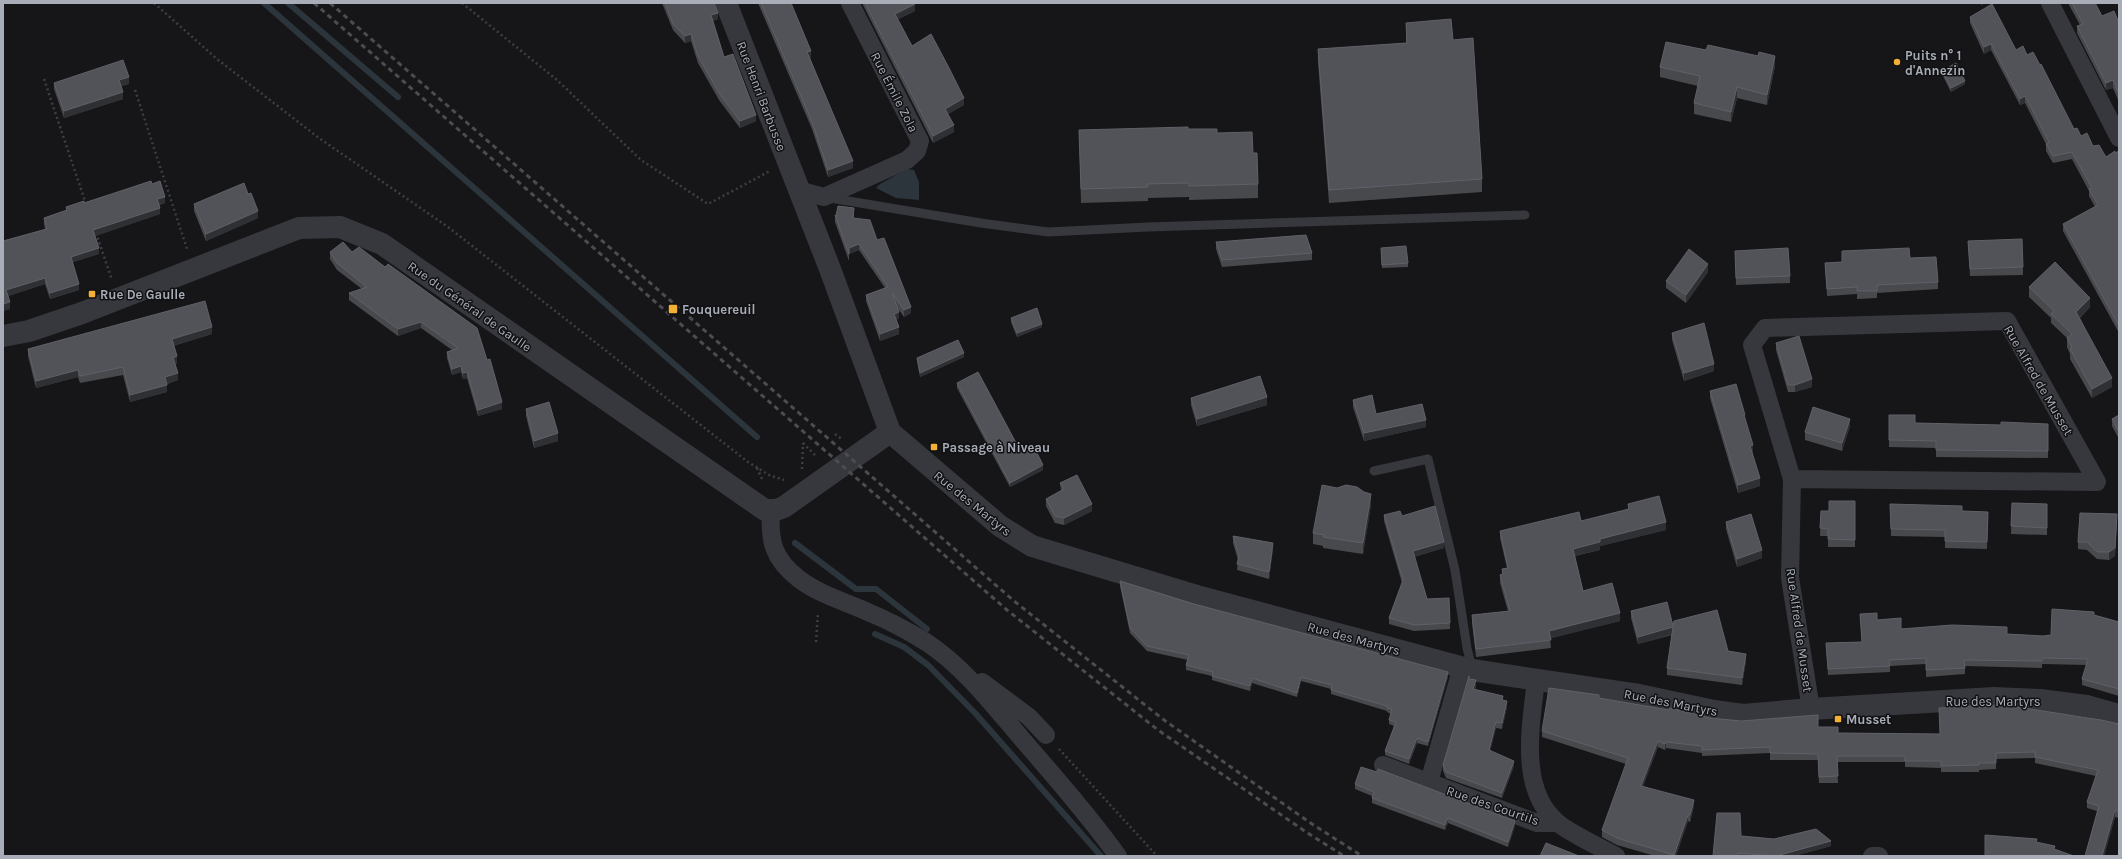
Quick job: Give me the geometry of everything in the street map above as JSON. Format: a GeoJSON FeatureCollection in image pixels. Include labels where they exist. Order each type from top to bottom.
{"type":"FeatureCollection","features":[{"type":"Feature","properties":{"kind":"street","name":"Rue Henri Barbusse"},"geometry":{"type":"LineString","coordinates":[[726,3],[798,190]]}},
{"type":"Feature","properties":{"kind":"street","name":"Rue Émile Zola"},"geometry":{"type":"LineString","coordinates":[[824,197],[907,160],[918,151],[920,141],[850,3]]}},
{"type":"Feature","properties":{"kind":"street"},"geometry":{"type":"LineString","coordinates":[[2050,3],[2119,138]]}},
{"type":"Feature","properties":{"kind":"street"},"geometry":{"type":"LineString","coordinates":[[798,190],[824,197]]}},
{"type":"Feature","properties":{"kind":"street","name":"Rue des Martyrs"},"geometry":{"type":"LineString","coordinates":[[798,190],[830,269],[890,432],[1000,526],[1032,546],[1197,596],[1467,668],[1639,695],[1743,715],[1811,709],[1994,698],[2048,701],[2087,706],[2119,715]]}},
{"type":"Feature","properties":{"kind":"street","name":"Rue du Général de Gaulle"},"geometry":{"type":"LineString","coordinates":[[3,336],[29,331],[299,228],[340,227],[382,244],[761,508],[771,510]]}},
{"type":"Feature","properties":{"kind":"street","name":"Rue Alfred de Musset"},"geometry":{"type":"LineString","coordinates":[[1792,480],[2097,482],[2007,321],[1765,328],[1752,345],[1792,480],[1790,578],[1811,709]]}},
{"type":"Feature","properties":{"kind":"street"},"geometry":{"type":"LineString","coordinates":[[890,432],[784,507],[771,510],[771,541],[779,559],[798,578],[821,593],[908,631],[928,644],[954,665],[1008,722],[1064,787],[1118,856]]}},
{"type":"Feature","properties":{"kind":"street"},"geometry":{"type":"LineString","coordinates":[[954,665],[980,680],[1010,702],[1029,717],[1046,735]]}},
{"type":"Feature","properties":{"kind":"street","name":"Rue des Courtils"},"geometry":{"type":"LineString","coordinates":[[1429,782],[1467,668]]}},
{"type":"Feature","properties":{"kind":"street"},"geometry":{"type":"LineString","coordinates":[[1536,680],[1530,760],[1534,784],[1543,805],[1558,823],[1616,856]]}},
{"type":"Feature","properties":{"kind":"street","name":"Rue des Courtils"},"geometry":{"type":"LineString","coordinates":[[1383,765],[1537,823],[1558,823]]}},
{"type":"Feature","properties":{"kind":"street"},"geometry":{"type":"LineString","coordinates":[[1872,856],[1879,856]]}},
{"type":"Feature","properties":{"kind":"lane"},"geometry":{"type":"LineString","coordinates":[[824,197],[981,223],[1048,232],[1148,227],[1525,215]]}},
{"type":"Feature","properties":{"kind":"lane"},"geometry":{"type":"LineString","coordinates":[[1374,471],[1428,459],[1455,570],[1467,648],[1467,668]]}},
{"type":"Feature","properties":{"kind":"path"},"geometry":{"type":"LineString","coordinates":[[154,3],[217,59],[319,138],[448,227],[748,462],[769,475],[794,483],[807,491]]}},
{"type":"Feature","properties":{"kind":"path"},"geometry":{"type":"LineString","coordinates":[[462,3],[562,85],[641,160],[708,204],[788,161]]}},
{"type":"Feature","properties":{"kind":"path"},"geometry":{"type":"LineString","coordinates":[[44,79],[87,207]]}},
{"type":"Feature","properties":{"kind":"path"},"geometry":{"type":"LineString","coordinates":[[135,90],[190,256],[191,270]]}},
{"type":"Feature","properties":{"kind":"path"},"geometry":{"type":"LineString","coordinates":[[95,230],[118,297]]}},
{"type":"Feature","properties":{"kind":"path"},"geometry":{"type":"LineString","coordinates":[[816,642],[821,593]]}},
{"type":"Feature","properties":{"kind":"path"},"geometry":{"type":"LineString","coordinates":[[1059,748],[1156,856]]}},
{"type":"Feature","properties":{"kind":"shaded area"},"geometry":{"type":"Polygon","coordinates":[[[907,169],[914,170],[919,182],[919,200],[896,198],[876,188],[880,184],[907,169]]]}},
{"type":"Feature","properties":{"kind":"building"},"geometry":{"type":"Polygon","coordinates":[[[665,3],[714,3],[718,13],[711,15],[724,57],[733,54],[756,115],[740,121],[719,93],[698,56],[691,34],[685,36],[673,24],[665,3]]]}},
{"type":"Feature","properties":{"kind":"building"},"geometry":{"type":"Polygon","coordinates":[[[761,3],[791,3],[811,51],[807,52],[853,161],[828,170],[812,122],[761,3]]]}},
{"type":"Feature","properties":{"kind":"building"},"geometry":{"type":"Polygon","coordinates":[[[865,3],[915,4],[895,14],[912,46],[931,34],[964,98],[945,109],[954,125],[933,136],[865,3]]]}},
{"type":"Feature","properties":{"kind":"building"},"geometry":{"type":"Polygon","coordinates":[[[2072,3],[2095,3],[2102,16],[2114,11],[2119,23],[2119,94],[2113,80],[2106,83],[2077,26],[2083,24],[2072,3]]]}},
{"type":"Feature","properties":{"kind":"building"},"geometry":{"type":"Polygon","coordinates":[[[1992,4],[2016,50],[2023,46],[2027,55],[2033,52],[2040,65],[2041,64],[2074,129],[2077,128],[2081,136],[2087,133],[2093,146],[2099,145],[2106,157],[2115,151],[2115,153],[2119,151],[2119,326],[2063,224],[2098,205],[2089,189],[2092,188],[2072,152],[2053,156],[2046,144],[2049,142],[2025,96],[2020,99],[1991,44],[1984,47],[1970,17],[1992,4]]]}},
{"type":"Feature","properties":{"kind":"building"},"geometry":{"type":"Polygon","coordinates":[[[1451,19],[1453,40],[1473,38],[1482,179],[1329,190],[1318,49],[1407,43],[1406,23],[1451,19]]]}},
{"type":"Feature","properties":{"kind":"building"},"geometry":{"type":"Polygon","coordinates":[[[1666,42],[1706,50],[1708,45],[1758,56],[1759,52],[1775,56],[1767,95],[1737,87],[1731,112],[1694,103],[1700,76],[1660,67],[1666,42]]]}},
{"type":"Feature","properties":{"kind":"building"},"geometry":{"type":"Polygon","coordinates":[[[123,60],[129,77],[119,80],[123,92],[64,111],[54,83],[123,60]]]}},
{"type":"Feature","properties":{"kind":"building"},"geometry":{"type":"Polygon","coordinates":[[[1956,63],[1965,81],[1951,88],[1942,71],[1956,63]]]}},
{"type":"Feature","properties":{"kind":"building"},"geometry":{"type":"Polygon","coordinates":[[[1188,127],[1188,129],[1217,129],[1217,133],[1252,132],[1253,153],[1257,153],[1258,184],[1189,186],[1189,183],[1147,184],[1148,187],[1081,189],[1079,130],[1188,127]]]}},
{"type":"Feature","properties":{"kind":"building"},"geometry":{"type":"Polygon","coordinates":[[[151,181],[152,184],[160,181],[165,197],[157,199],[160,208],[93,230],[99,248],[71,257],[79,284],[50,293],[45,278],[6,290],[10,302],[3,304],[3,241],[47,229],[44,218],[67,210],[66,207],[84,201],[84,203],[151,181]]]}},
{"type":"Feature","properties":{"kind":"building"},"geometry":{"type":"Polygon","coordinates":[[[244,183],[248,194],[251,193],[258,211],[206,234],[194,204],[244,183]]]}},
{"type":"Feature","properties":{"kind":"building"},"geometry":{"type":"Polygon","coordinates":[[[838,206],[854,208],[853,218],[870,220],[877,240],[884,238],[911,307],[904,310],[892,293],[899,312],[894,314],[899,327],[880,334],[866,295],[888,287],[859,244],[849,248],[849,254],[835,215],[836,216],[838,206]]]}},
{"type":"Feature","properties":{"kind":"building"},"geometry":{"type":"Polygon","coordinates":[[[1306,235],[1312,253],[1222,260],[1216,242],[1306,235]]]}},
{"type":"Feature","properties":{"kind":"building"},"geometry":{"type":"Polygon","coordinates":[[[2022,239],[2023,267],[1970,269],[1968,241],[2022,239]]]}},
{"type":"Feature","properties":{"kind":"building"},"geometry":{"type":"Polygon","coordinates":[[[343,242],[352,252],[359,247],[385,267],[388,264],[477,328],[487,360],[490,359],[502,402],[478,410],[467,372],[463,373],[461,366],[452,369],[447,352],[458,348],[421,322],[398,329],[349,293],[367,287],[337,263],[330,252],[343,242]]]}},
{"type":"Feature","properties":{"kind":"building"},"geometry":{"type":"Polygon","coordinates":[[[1406,246],[1408,263],[1382,265],[1381,248],[1406,246]]]}},
{"type":"Feature","properties":{"kind":"building"},"geometry":{"type":"Polygon","coordinates":[[[1788,248],[1790,276],[1736,278],[1735,251],[1788,248]]]}},
{"type":"Feature","properties":{"kind":"building"},"geometry":{"type":"Polygon","coordinates":[[[1909,248],[1910,258],[1936,257],[1938,282],[1877,285],[1877,291],[1857,291],[1857,287],[1827,289],[1825,263],[1842,262],[1842,251],[1909,248]]]}},
{"type":"Feature","properties":{"kind":"building"},"geometry":{"type":"Polygon","coordinates":[[[1689,249],[1708,264],[1686,295],[1666,281],[1689,249]]]}},
{"type":"Feature","properties":{"kind":"building"},"geometry":{"type":"Polygon","coordinates":[[[2055,262],[2090,298],[2076,312],[2112,378],[2092,389],[2070,349],[2072,348],[2067,338],[2072,334],[2051,314],[2054,311],[2029,287],[2055,262]]]}},
{"type":"Feature","properties":{"kind":"building"},"geometry":{"type":"Polygon","coordinates":[[[205,301],[212,327],[172,339],[177,356],[173,358],[178,373],[165,377],[167,385],[130,395],[123,367],[80,376],[78,370],[36,381],[28,349],[205,301]]]}},
{"type":"Feature","properties":{"kind":"building"},"geometry":{"type":"Polygon","coordinates":[[[1037,308],[1042,324],[1017,333],[1011,318],[1037,308]]]}},
{"type":"Feature","properties":{"kind":"building"},"geometry":{"type":"Polygon","coordinates":[[[1704,323],[1714,364],[1684,373],[1672,333],[1704,323]]]}},
{"type":"Feature","properties":{"kind":"building"},"geometry":{"type":"Polygon","coordinates":[[[1799,336],[1812,379],[1795,385],[1788,385],[1776,343],[1799,336]]]}},
{"type":"Feature","properties":{"kind":"building"},"geometry":{"type":"Polygon","coordinates":[[[958,340],[964,353],[920,373],[917,358],[958,340]]]}},
{"type":"Feature","properties":{"kind":"building"},"geometry":{"type":"Polygon","coordinates":[[[978,372],[1022,454],[1034,447],[1043,465],[1010,483],[957,383],[978,372]]]}},
{"type":"Feature","properties":{"kind":"building"},"geometry":{"type":"Polygon","coordinates":[[[1260,376],[1267,397],[1197,419],[1191,398],[1260,376]]]}},
{"type":"Feature","properties":{"kind":"building"},"geometry":{"type":"Polygon","coordinates":[[[1736,384],[1753,445],[1750,446],[1760,478],[1738,485],[1710,391],[1736,384]]]}},
{"type":"Feature","properties":{"kind":"building"},"geometry":{"type":"Polygon","coordinates":[[[1372,395],[1376,414],[1422,404],[1426,420],[1364,433],[1353,400],[1372,395]]]}},
{"type":"Feature","properties":{"kind":"building"},"geometry":{"type":"Polygon","coordinates":[[[549,402],[558,433],[534,441],[526,409],[549,402]]]}},
{"type":"Feature","properties":{"kind":"building"},"geometry":{"type":"Polygon","coordinates":[[[1813,407],[1850,419],[1842,443],[1805,432],[1813,407]]]}},
{"type":"Feature","properties":{"kind":"building"},"geometry":{"type":"Polygon","coordinates":[[[1889,415],[1915,415],[1915,423],[2001,425],[2001,422],[2048,424],[2048,451],[1936,450],[1936,441],[1889,440],[1889,415]]]}},
{"type":"Feature","properties":{"kind":"building"},"geometry":{"type":"Polygon","coordinates":[[[2119,415],[2119,432],[2112,419],[2119,415]]]}},
{"type":"Feature","properties":{"kind":"building"},"geometry":{"type":"Polygon","coordinates":[[[1077,475],[1092,504],[1064,518],[1055,516],[1046,499],[1064,489],[1060,483],[1077,475]]]}},
{"type":"Feature","properties":{"kind":"building"},"geometry":{"type":"Polygon","coordinates":[[[1322,485],[1337,488],[1346,485],[1357,487],[1364,492],[1371,494],[1363,543],[1323,537],[1324,535],[1313,533],[1322,485]]]}},
{"type":"Feature","properties":{"kind":"building"},"geometry":{"type":"Polygon","coordinates":[[[1659,496],[1666,522],[1600,539],[1600,542],[1573,549],[1583,591],[1612,583],[1620,613],[1549,631],[1551,640],[1476,649],[1472,615],[1510,611],[1500,575],[1503,574],[1502,569],[1508,568],[1500,531],[1579,512],[1581,521],[1629,509],[1628,504],[1659,496]]]}},
{"type":"Feature","properties":{"kind":"building"},"geometry":{"type":"Polygon","coordinates":[[[1829,501],[1855,501],[1855,540],[1828,539],[1828,529],[1820,528],[1821,511],[1829,511],[1829,501]]]}},
{"type":"Feature","properties":{"kind":"building"},"geometry":{"type":"Polygon","coordinates":[[[2012,503],[2047,504],[2047,528],[2011,526],[2012,503]]]}},
{"type":"Feature","properties":{"kind":"building"},"geometry":{"type":"Polygon","coordinates":[[[1890,504],[1962,506],[1962,511],[1988,512],[1987,542],[1945,541],[1945,530],[1891,529],[1890,504]]]}},
{"type":"Feature","properties":{"kind":"building"},"geometry":{"type":"Polygon","coordinates":[[[1435,506],[1444,542],[1413,551],[1427,599],[1449,598],[1450,623],[1414,625],[1389,618],[1403,580],[1384,515],[1400,511],[1402,516],[1435,506]]]}},
{"type":"Feature","properties":{"kind":"building"},"geometry":{"type":"Polygon","coordinates":[[[2080,513],[2117,514],[2115,548],[2109,552],[2097,552],[2087,542],[2078,542],[2080,513]]]}},
{"type":"Feature","properties":{"kind":"building"},"geometry":{"type":"Polygon","coordinates":[[[1751,514],[1762,550],[1737,559],[1726,522],[1751,514]]]}},
{"type":"Feature","properties":{"kind":"building"},"geometry":{"type":"Polygon","coordinates":[[[1233,536],[1273,543],[1269,572],[1237,564],[1239,556],[1233,536]]]}},
{"type":"Feature","properties":{"kind":"building"},"geometry":{"type":"Polygon","coordinates":[[[1120,581],[1194,604],[1448,672],[1428,742],[1417,738],[1409,759],[1385,751],[1396,722],[1389,720],[1392,709],[1387,708],[1387,706],[1331,690],[1332,685],[1301,677],[1297,693],[1252,678],[1250,686],[1212,676],[1213,672],[1186,665],[1189,655],[1147,646],[1130,628],[1120,581]]]}},
{"type":"Feature","properties":{"kind":"building"},"geometry":{"type":"Polygon","coordinates":[[[1667,602],[1673,626],[1674,621],[1717,610],[1728,651],[1746,654],[1742,678],[1667,668],[1673,627],[1638,637],[1631,611],[1667,602]]]}},
{"type":"Feature","properties":{"kind":"building"},"geometry":{"type":"Polygon","coordinates":[[[2052,609],[2094,612],[2094,615],[2119,622],[2119,689],[2082,679],[2088,659],[2042,658],[2042,661],[1964,660],[1965,668],[1926,670],[1926,658],[1889,660],[1890,666],[1828,669],[1826,643],[1862,642],[1860,614],[1877,613],[1877,620],[1901,618],[1901,629],[1952,625],[2007,627],[2007,634],[2043,636],[2051,635],[2052,609]]]}},
{"type":"Feature","properties":{"kind":"building"},"geometry":{"type":"Polygon","coordinates":[[[1469,676],[1469,679],[1476,680],[1473,689],[1503,696],[1502,700],[1507,701],[1502,723],[1496,722],[1489,750],[1514,761],[1502,793],[1446,772],[1443,765],[1469,676]]]}},
{"type":"Feature","properties":{"kind":"building"},"geometry":{"type":"Polygon","coordinates":[[[1549,688],[1599,695],[1599,698],[1669,710],[1670,708],[1710,718],[1741,721],[1818,715],[1818,727],[1838,727],[1838,733],[1940,734],[1939,708],[1990,705],[2017,707],[2101,720],[2119,724],[2119,812],[2115,810],[2102,856],[2085,856],[2099,806],[2087,802],[2098,770],[2035,757],[2035,752],[1996,753],[1996,763],[1941,766],[1941,761],[1905,761],[1905,756],[1837,756],[1838,776],[1819,777],[1818,754],[1770,753],[1770,747],[1702,750],[1702,746],[1666,742],[1665,744],[1658,741],[1641,786],[1694,800],[1690,815],[1688,815],[1674,855],[1617,838],[1602,830],[1628,758],[1542,731],[1549,688]]]}},
{"type":"Feature","properties":{"kind":"building"},"geometry":{"type":"Polygon","coordinates":[[[1361,767],[1377,772],[1378,769],[1515,821],[1508,842],[1448,818],[1445,825],[1372,798],[1374,792],[1355,784],[1361,767]]]}},
{"type":"Feature","properties":{"kind":"building"},"geometry":{"type":"Polygon","coordinates":[[[1717,813],[1740,813],[1741,836],[1774,839],[1816,829],[1831,841],[1776,856],[1738,853],[1738,856],[1713,856],[1717,813]]]}},
{"type":"Feature","properties":{"kind":"building"},"geometry":{"type":"Polygon","coordinates":[[[1985,835],[2037,839],[2036,842],[2055,846],[2054,849],[2074,856],[1985,856],[1985,835]]]}},
{"type":"Feature","properties":{"kind":"building"},"geometry":{"type":"Polygon","coordinates":[[[1546,843],[1579,856],[1540,856],[1546,843]]]}},
{"type":"Feature","properties":{"kind":"waterway"},"geometry":{"type":"LineString","coordinates":[[264,3],[757,437]]}},
{"type":"Feature","properties":{"kind":"waterway"},"geometry":{"type":"LineString","coordinates":[[288,3],[398,97]]}},
{"type":"Feature","properties":{"kind":"waterway"},"geometry":{"type":"LineString","coordinates":[[795,543],[856,589],[876,589],[927,629]]}},
{"type":"Feature","properties":{"kind":"waterway"},"geometry":{"type":"LineString","coordinates":[[875,634],[904,647],[928,665],[975,713],[1101,856]]}},
{"type":"Feature","properties":{"kind":"railway"},"geometry":{"type":"LineString","coordinates":[[314,3],[1007,610],[1158,730],[1306,832],[1344,856]]}},
{"type":"Feature","properties":{"kind":"railway"},"geometry":{"type":"LineString","coordinates":[[330,3],[1014,601],[1164,720],[1312,824],[1362,856]]}},
{"type":"Feature","properties":{"kind":"place","name":"Puits n° 1 d'Annezin"},"geometry":{"type":"Point","coordinates":[1897,62]}},
{"type":"Feature","properties":{"kind":"place","name":"Rue De Gaulle"},"geometry":{"type":"Point","coordinates":[92,294]}},
{"type":"Feature","properties":{"kind":"place","name":"Fouquereuil"},"geometry":{"type":"Point","coordinates":[673,309]}},
{"type":"Feature","properties":{"kind":"place","name":"Passage à Niveau"},"geometry":{"type":"Point","coordinates":[934,447]}},
{"type":"Feature","properties":{"kind":"place","name":"Musset"},"geometry":{"type":"Point","coordinates":[1838,719]}}]}
